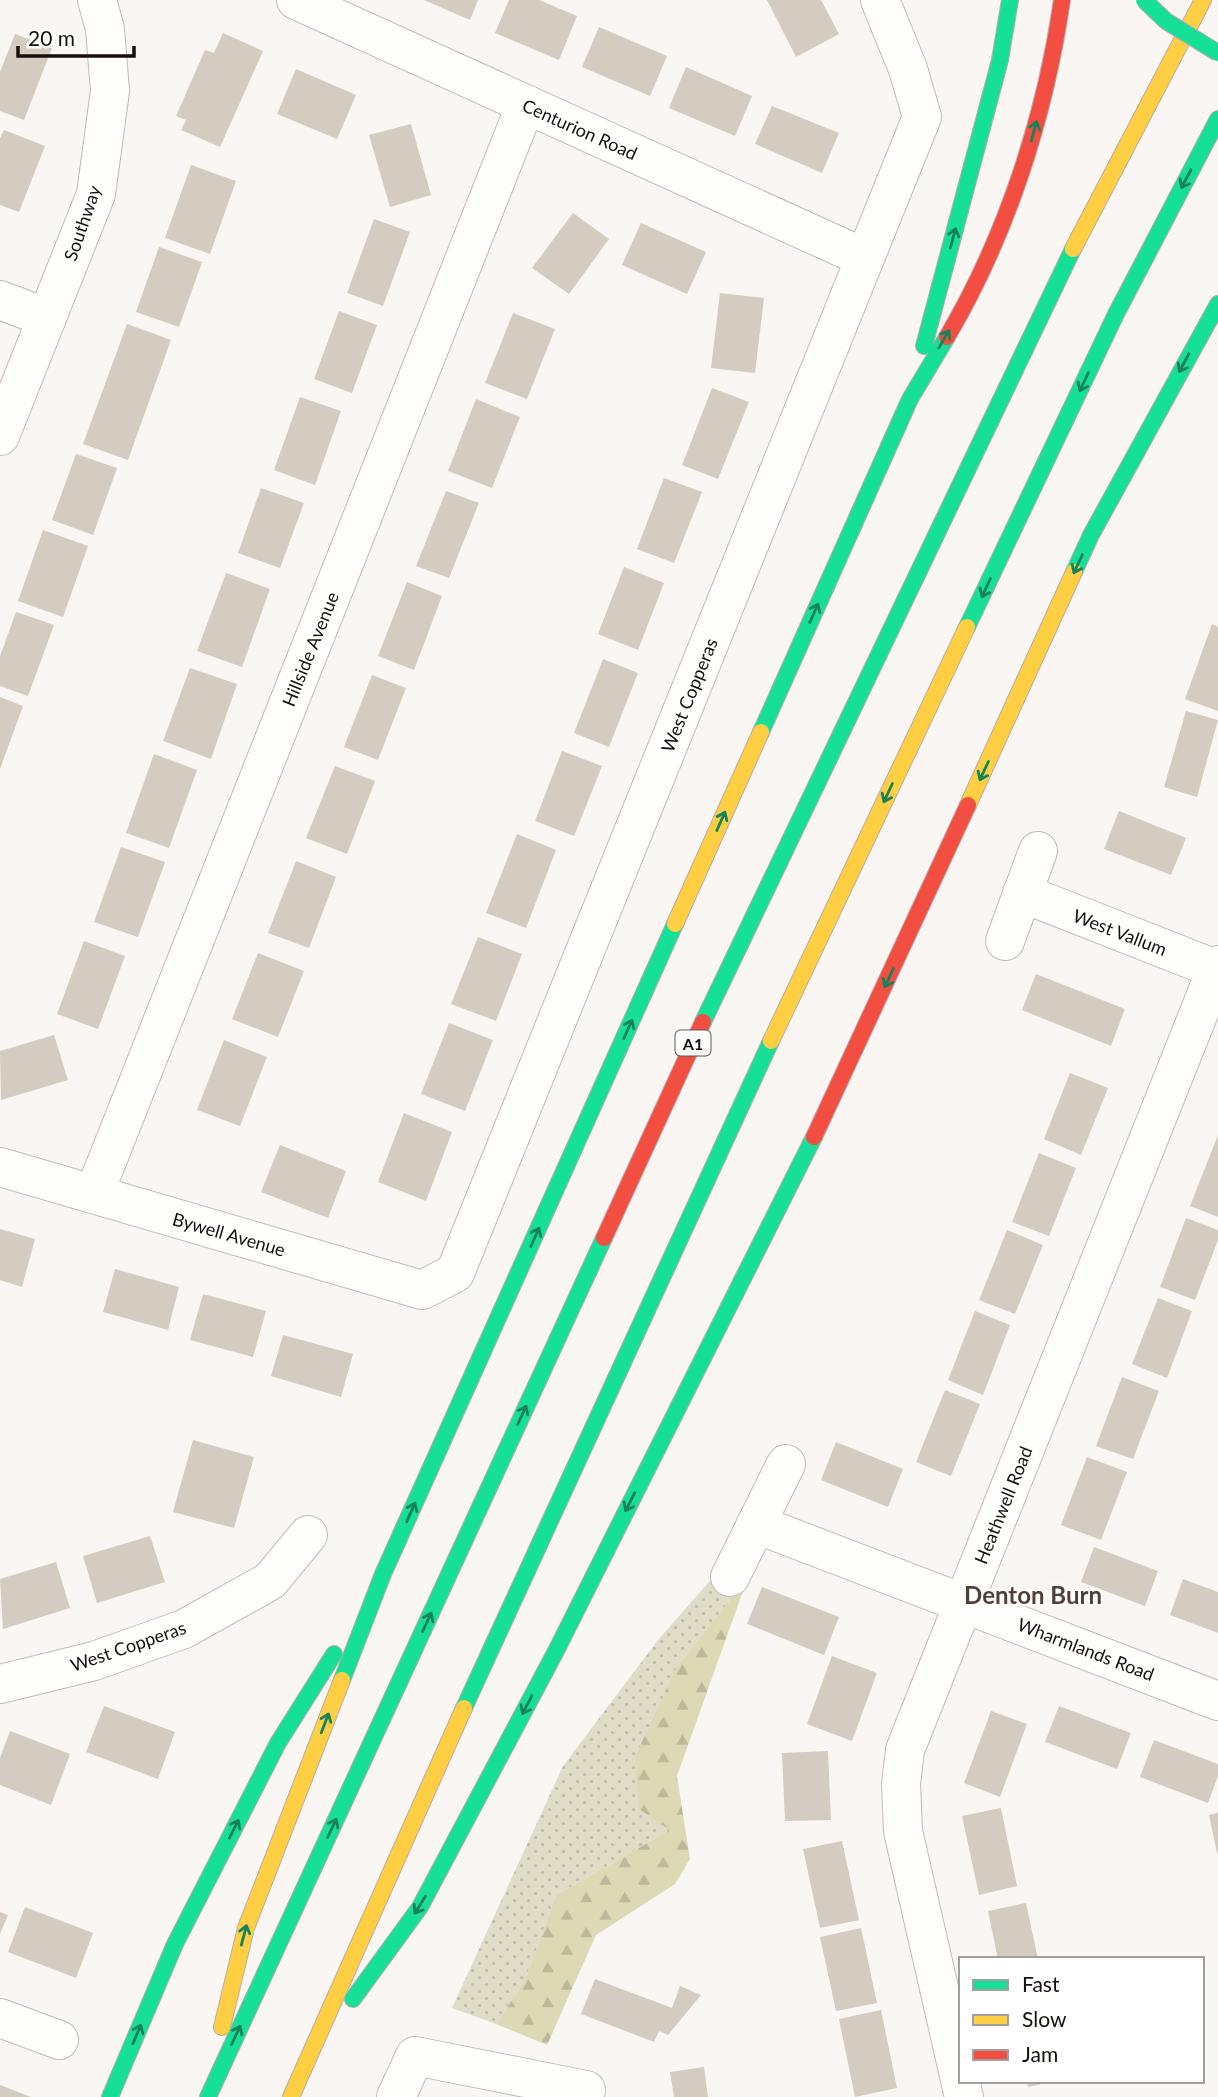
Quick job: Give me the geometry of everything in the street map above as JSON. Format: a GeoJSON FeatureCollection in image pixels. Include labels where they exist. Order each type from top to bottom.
{"type":"FeatureCollection","features":[{"type":"Feature","properties":{"kind":"highway"},"geometry":{"type":"LineString","coordinates":[[910,399],[1000,60],[1010,0]]}},
{"type":"Feature","properties":{"kind":"highway"},"geometry":{"type":"LineString","coordinates":[[206,2097],[246,1928],[383,1574],[910,399],[973,288],[1028,153],[1056,49],[1062,0]]}},
{"type":"Feature","properties":{"kind":"highway"},"geometry":{"type":"LineString","coordinates":[[1144,0],[1166,21],[1218,53]]}},
{"type":"Feature","properties":{"kind":"highway","name":"A1"},"geometry":{"type":"LineString","coordinates":[[206,2097],[729,966],[1050,292],[1203,0]]}},
{"type":"Feature","properties":{"kind":"highway"},"geometry":{"type":"LineString","coordinates":[[291,2097],[475,1682],[791,997],[1116,314],[1218,119]]}},
{"type":"Feature","properties":{"kind":"highway"},"geometry":{"type":"LineString","coordinates":[[310,2057],[420,1907],[555,1651],[832,1102],[1091,535],[1218,304]]}},
{"type":"Feature","properties":{"kind":"highway"},"geometry":{"type":"LineString","coordinates":[[110,2097],[175,1944],[278,1743],[383,1574]]}},
{"type":"Feature","properties":{"kind":"street","name":"Southway"},"geometry":{"type":"LineString","coordinates":[[0,436],[96,194],[110,91],[105,29],[97,0]]}},
{"type":"Feature","properties":{"kind":"street","name":"Centurion Road"},"geometry":{"type":"LineString","coordinates":[[296,0],[865,258]]}},
{"type":"Feature","properties":{"kind":"street","name":"West Copperas"},"geometry":{"type":"LineString","coordinates":[[456,1273],[922,117],[908,69],[880,0]]}},
{"type":"Feature","properties":{"kind":"street","name":"Hillside Avenue"},"geometry":{"type":"LineString","coordinates":[[94,1194],[526,104]]}},
{"type":"Feature","properties":{"kind":"street"},"geometry":{"type":"LineString","coordinates":[[0,300],[47,318]]}},
{"type":"Feature","properties":{"kind":"street"},"geometry":{"type":"LineString","coordinates":[[1005,941],[1038,851]]}},
{"type":"Feature","properties":{"kind":"street","name":"West Vallum"},"geometry":{"type":"LineString","coordinates":[[1022,893],[1217,968]]}},
{"type":"Feature","properties":{"kind":"street","name":"Heathwell Road"},"geometry":{"type":"LineString","coordinates":[[959,2075],[903,1831],[901,1784],[905,1750],[1217,968]]}},
{"type":"Feature","properties":{"kind":"street","name":"Bywell Avenue"},"geometry":{"type":"LineString","coordinates":[[0,1167],[422,1290],[456,1273]]}},
{"type":"Feature","properties":{"kind":"street"},"geometry":{"type":"LineString","coordinates":[[730,1577],[786,1464]]}},
{"type":"Feature","properties":{"kind":"street","name":"Wharmlands Road"},"geometry":{"type":"LineString","coordinates":[[756,1524],[1218,1701]]}},
{"type":"Feature","properties":{"kind":"street","name":"West Copperas"},"geometry":{"type":"LineString","coordinates":[[0,1684],[94,1661],[184,1629],[270,1581],[308,1535]]}},
{"type":"Feature","properties":{"kind":"street"},"geometry":{"type":"LineString","coordinates":[[0,2018],[59,2040]]}},
{"type":"Feature","properties":{"kind":"street"},"geometry":{"type":"LineString","coordinates":[[396,2097],[415,2056],[586,2090]]}},
{"type":"Feature","properties":{"kind":"shaded area"},"geometry":{"type":"Polygon","coordinates":[[[715,1575],[748,1577],[677,1666],[670,1830],[556,1895],[525,1980],[496,2024],[452,2008],[563,1766],[658,1640],[715,1575]]]}},
{"type":"Feature","properties":{"kind":"green space"},"geometry":{"type":"Polygon","coordinates":[[[748,1577],[677,1776],[690,1859],[675,1884],[596,1935],[547,2045],[496,2024],[525,1980],[556,1895],[670,1830],[639,1809],[635,1757],[677,1666],[748,1577]]]}},
{"type":"Feature","properties":{"kind":"building"},"geometry":{"type":"Polygon","coordinates":[[[424,0],[478,0],[470,20],[424,0]]]}},
{"type":"Feature","properties":{"kind":"building"},"geometry":{"type":"Polygon","coordinates":[[[509,0],[539,0],[577,16],[559,60],[495,33],[509,0]]]}},
{"type":"Feature","properties":{"kind":"building"},"geometry":{"type":"Polygon","coordinates":[[[767,0],[821,0],[839,34],[796,57],[767,0]]]}},
{"type":"Feature","properties":{"kind":"building"},"geometry":{"type":"Polygon","coordinates":[[[599,27],[667,56],[650,96],[582,67],[599,27]]]}},
{"type":"Feature","properties":{"kind":"building"},"geometry":{"type":"Polygon","coordinates":[[[223,33],[263,51],[220,147],[181,130],[186,120],[176,116],[205,50],[214,53],[223,33]]]}},
{"type":"Feature","properties":{"kind":"building"},"geometry":{"type":"Polygon","coordinates":[[[15,34],[52,48],[24,120],[0,111],[0,72],[15,34]]]}},
{"type":"Feature","properties":{"kind":"building"},"geometry":{"type":"Polygon","coordinates":[[[686,67],[752,96],[735,136],[669,108],[686,67]]]}},
{"type":"Feature","properties":{"kind":"building"},"geometry":{"type":"Polygon","coordinates":[[[296,69],[356,95],[337,139],[277,114],[296,69]]]}},
{"type":"Feature","properties":{"kind":"building"},"geometry":{"type":"Polygon","coordinates":[[[772,106],[839,133],[822,173],[755,144],[772,106]]]}},
{"type":"Feature","properties":{"kind":"building"},"geometry":{"type":"Polygon","coordinates":[[[411,124],[431,195],[390,207],[369,135],[411,124]]]}},
{"type":"Feature","properties":{"kind":"building"},"geometry":{"type":"Polygon","coordinates":[[[4,130],[45,146],[19,212],[0,205],[0,138],[4,130]]]}},
{"type":"Feature","properties":{"kind":"building"},"geometry":{"type":"Polygon","coordinates":[[[191,165],[236,181],[210,254],[165,238],[191,165]]]}},
{"type":"Feature","properties":{"kind":"building"},"geometry":{"type":"Polygon","coordinates":[[[573,213],[609,239],[569,294],[532,268],[573,213]]]}},
{"type":"Feature","properties":{"kind":"building"},"geometry":{"type":"Polygon","coordinates":[[[374,219],[410,232],[383,306],[347,293],[374,219]]]}},
{"type":"Feature","properties":{"kind":"building"},"geometry":{"type":"Polygon","coordinates":[[[641,223],[706,252],[687,294],[622,265],[641,223]]]}},
{"type":"Feature","properties":{"kind":"building"},"geometry":{"type":"Polygon","coordinates":[[[159,247],[202,262],[179,327],[136,312],[159,247]]]}},
{"type":"Feature","properties":{"kind":"building"},"geometry":{"type":"Polygon","coordinates":[[[720,293],[764,298],[755,373],[711,368],[720,293]]]}},
{"type":"Feature","properties":{"kind":"building"},"geometry":{"type":"Polygon","coordinates":[[[339,311],[377,325],[352,393],[314,379],[339,311]]]}},
{"type":"Feature","properties":{"kind":"building"},"geometry":{"type":"Polygon","coordinates":[[[513,313],[555,329],[527,399],[485,383],[513,313]]]}},
{"type":"Feature","properties":{"kind":"building"},"geometry":{"type":"Polygon","coordinates":[[[127,324],[171,340],[128,460],[83,444],[127,324]]]}},
{"type":"Feature","properties":{"kind":"building"},"geometry":{"type":"Polygon","coordinates":[[[712,388],[749,402],[718,479],[682,465],[712,388]]]}},
{"type":"Feature","properties":{"kind":"building"},"geometry":{"type":"Polygon","coordinates":[[[300,397],[341,411],[315,485],[274,470],[300,397]]]}},
{"type":"Feature","properties":{"kind":"building"},"geometry":{"type":"Polygon","coordinates":[[[476,399],[520,417],[492,488],[448,471],[476,399]]]}},
{"type":"Feature","properties":{"kind":"building"},"geometry":{"type":"Polygon","coordinates":[[[76,454],[117,468],[93,535],[52,520],[76,454]]]}},
{"type":"Feature","properties":{"kind":"building"},"geometry":{"type":"Polygon","coordinates":[[[664,478],[702,492],[674,563],[637,549],[664,478]]]}},
{"type":"Feature","properties":{"kind":"building"},"geometry":{"type":"Polygon","coordinates":[[[261,488],[304,503],[280,568],[238,553],[261,488]]]}},
{"type":"Feature","properties":{"kind":"building"},"geometry":{"type":"Polygon","coordinates":[[[446,491],[479,503],[449,578],[416,566],[446,491]]]}},
{"type":"Feature","properties":{"kind":"building"},"geometry":{"type":"Polygon","coordinates":[[[43,530],[88,546],[63,617],[18,601],[43,530]]]}},
{"type":"Feature","properties":{"kind":"building"},"geometry":{"type":"Polygon","coordinates":[[[624,567],[664,583],[638,650],[598,634],[624,567]]]}},
{"type":"Feature","properties":{"kind":"building"},"geometry":{"type":"Polygon","coordinates":[[[226,573],[270,589],[242,667],[197,651],[226,573]]]}},
{"type":"Feature","properties":{"kind":"building"},"geometry":{"type":"Polygon","coordinates":[[[407,582],[442,596],[414,670],[378,656],[407,582]]]}},
{"type":"Feature","properties":{"kind":"building"},"geometry":{"type":"Polygon","coordinates":[[[16,612],[54,625],[28,696],[0,686],[0,656],[16,612]]]}},
{"type":"Feature","properties":{"kind":"building"},"geometry":{"type":"Polygon","coordinates":[[[1212,624],[1218,627],[1218,711],[1185,699],[1212,624]]]}},
{"type":"Feature","properties":{"kind":"building"},"geometry":{"type":"Polygon","coordinates":[[[603,659],[638,673],[609,747],[574,733],[603,659]]]}},
{"type":"Feature","properties":{"kind":"building"},"geometry":{"type":"Polygon","coordinates":[[[190,668],[237,684],[211,759],[163,741],[190,668]]]}},
{"type":"Feature","properties":{"kind":"building"},"geometry":{"type":"Polygon","coordinates":[[[372,675],[406,688],[378,760],[344,747],[372,675]]]}},
{"type":"Feature","properties":{"kind":"building"},"geometry":{"type":"Polygon","coordinates":[[[0,697],[23,706],[0,769],[0,697]]]}},
{"type":"Feature","properties":{"kind":"building"},"geometry":{"type":"Polygon","coordinates":[[[1186,711],[1218,720],[1197,797],[1164,787],[1186,711]]]}},
{"type":"Feature","properties":{"kind":"building"},"geometry":{"type":"Polygon","coordinates":[[[562,751],[602,766],[574,836],[535,821],[562,751]]]}},
{"type":"Feature","properties":{"kind":"building"},"geometry":{"type":"Polygon","coordinates":[[[154,754],[197,770],[169,848],[126,833],[154,754]]]}},
{"type":"Feature","properties":{"kind":"building"},"geometry":{"type":"Polygon","coordinates":[[[335,766],[375,781],[347,854],[306,838],[335,766]]]}},
{"type":"Feature","properties":{"kind":"building"},"geometry":{"type":"Polygon","coordinates":[[[1119,811],[1186,838],[1171,875],[1104,849],[1119,811]]]}},
{"type":"Feature","properties":{"kind":"building"},"geometry":{"type":"Polygon","coordinates":[[[517,834],[556,850],[526,928],[486,913],[517,834]]]}},
{"type":"Feature","properties":{"kind":"building"},"geometry":{"type":"Polygon","coordinates":[[[121,847],[165,862],[138,937],[94,922],[121,847]]]}},
{"type":"Feature","properties":{"kind":"building"},"geometry":{"type":"Polygon","coordinates":[[[296,861],[336,877],[309,948],[268,933],[296,861]]]}},
{"type":"Feature","properties":{"kind":"building"},"geometry":{"type":"Polygon","coordinates":[[[478,937],[522,954],[496,1021],[451,1004],[478,937]]]}},
{"type":"Feature","properties":{"kind":"building"},"geometry":{"type":"Polygon","coordinates":[[[84,941],[125,956],[98,1029],[57,1014],[84,941]]]}},
{"type":"Feature","properties":{"kind":"building"},"geometry":{"type":"Polygon","coordinates":[[[258,953],[304,971],[278,1037],[232,1019],[258,953]]]}},
{"type":"Feature","properties":{"kind":"building"},"geometry":{"type":"Polygon","coordinates":[[[1036,974],[1125,1009],[1111,1046],[1022,1010],[1036,974]]]}},
{"type":"Feature","properties":{"kind":"building"},"geometry":{"type":"Polygon","coordinates":[[[449,1023],[493,1040],[465,1111],[421,1094],[449,1023]]]}},
{"type":"Feature","properties":{"kind":"building"},"geometry":{"type":"Polygon","coordinates":[[[54,1035],[68,1080],[1,1100],[0,1051],[54,1035]]]}},
{"type":"Feature","properties":{"kind":"building"},"geometry":{"type":"Polygon","coordinates":[[[224,1040],[267,1057],[240,1126],[197,1110],[224,1040]]]}},
{"type":"Feature","properties":{"kind":"building"},"geometry":{"type":"Polygon","coordinates":[[[1070,1073],[1108,1088],[1081,1155],[1044,1139],[1070,1073]]]}},
{"type":"Feature","properties":{"kind":"building"},"geometry":{"type":"Polygon","coordinates":[[[404,1113],[452,1132],[426,1201],[378,1182],[404,1113]]]}},
{"type":"Feature","properties":{"kind":"building"},"geometry":{"type":"Polygon","coordinates":[[[1218,1135],[1218,1217],[1190,1206],[1218,1135]]]}},
{"type":"Feature","properties":{"kind":"building"},"geometry":{"type":"Polygon","coordinates":[[[280,1145],[346,1171],[328,1218],[261,1192],[280,1145]]]}},
{"type":"Feature","properties":{"kind":"building"},"geometry":{"type":"Polygon","coordinates":[[[1039,1153],[1076,1168],[1049,1236],[1012,1222],[1039,1153]]]}},
{"type":"Feature","properties":{"kind":"building"},"geometry":{"type":"Polygon","coordinates":[[[1186,1218],[1218,1230],[1218,1240],[1195,1300],[1160,1287],[1186,1218]]]}},
{"type":"Feature","properties":{"kind":"building"},"geometry":{"type":"Polygon","coordinates":[[[0,1229],[35,1239],[22,1287],[0,1280],[0,1229]]]}},
{"type":"Feature","properties":{"kind":"building"},"geometry":{"type":"Polygon","coordinates":[[[1007,1230],[1043,1245],[1015,1314],[979,1300],[1007,1230]]]}},
{"type":"Feature","properties":{"kind":"building"},"geometry":{"type":"Polygon","coordinates":[[[115,1269],[179,1287],[168,1330],[103,1312],[115,1269]]]}},
{"type":"Feature","properties":{"kind":"building"},"geometry":{"type":"Polygon","coordinates":[[[203,1294],[266,1311],[253,1357],[190,1340],[203,1294]]]}},
{"type":"Feature","properties":{"kind":"building"},"geometry":{"type":"Polygon","coordinates":[[[1158,1298],[1192,1311],[1167,1378],[1132,1364],[1158,1298]]]}},
{"type":"Feature","properties":{"kind":"building"},"geometry":{"type":"Polygon","coordinates":[[[975,1311],[1010,1325],[983,1395],[948,1380],[975,1311]]]}},
{"type":"Feature","properties":{"kind":"building"},"geometry":{"type":"Polygon","coordinates":[[[283,1335],[353,1354],[341,1397],[271,1376],[283,1335]]]}},
{"type":"Feature","properties":{"kind":"building"},"geometry":{"type":"Polygon","coordinates":[[[1122,1377],[1159,1391],[1133,1459],[1096,1446],[1122,1377]]]}},
{"type":"Feature","properties":{"kind":"building"},"geometry":{"type":"Polygon","coordinates":[[[945,1390],[980,1404],[951,1476],[916,1462],[945,1390]]]}},
{"type":"Feature","properties":{"kind":"building"},"geometry":{"type":"Polygon","coordinates":[[[193,1440],[254,1457],[234,1528],[173,1512],[193,1440]]]}},
{"type":"Feature","properties":{"kind":"building"},"geometry":{"type":"Polygon","coordinates":[[[836,1442],[903,1469],[888,1507],[821,1480],[836,1442]]]}},
{"type":"Feature","properties":{"kind":"building"},"geometry":{"type":"Polygon","coordinates":[[[1087,1457],[1127,1472],[1101,1540],[1061,1525],[1087,1457]]]}},
{"type":"Feature","properties":{"kind":"building"},"geometry":{"type":"Polygon","coordinates":[[[150,1536],[165,1582],[97,1603],[83,1556],[150,1536]]]}},
{"type":"Feature","properties":{"kind":"building"},"geometry":{"type":"Polygon","coordinates":[[[1094,1547],[1158,1571],[1145,1606],[1081,1582],[1094,1547]]]}},
{"type":"Feature","properties":{"kind":"building"},"geometry":{"type":"Polygon","coordinates":[[[56,1562],[70,1608],[3,1629],[0,1579],[56,1562]]]}},
{"type":"Feature","properties":{"kind":"building"},"geometry":{"type":"Polygon","coordinates":[[[1183,1579],[1218,1592],[1218,1633],[1170,1615],[1183,1579]]]}},
{"type":"Feature","properties":{"kind":"building"},"geometry":{"type":"Polygon","coordinates":[[[762,1587],[839,1617],[824,1655],[747,1624],[762,1587]]]}},
{"type":"Feature","properties":{"kind":"building"},"geometry":{"type":"Polygon","coordinates":[[[832,1656],[877,1673],[852,1741],[807,1724],[832,1656]]]}},
{"type":"Feature","properties":{"kind":"building"},"geometry":{"type":"Polygon","coordinates":[[[104,1706],[175,1732],[158,1779],[86,1752],[104,1706]]]}},
{"type":"Feature","properties":{"kind":"building"},"geometry":{"type":"Polygon","coordinates":[[[1059,1706],[1131,1733],[1117,1769],[1045,1742],[1059,1706]]]}},
{"type":"Feature","properties":{"kind":"building"},"geometry":{"type":"Polygon","coordinates":[[[991,1711],[1027,1724],[1000,1797],[964,1783],[991,1711]]]}},
{"type":"Feature","properties":{"kind":"building"},"geometry":{"type":"Polygon","coordinates":[[[10,1731],[70,1754],[51,1805],[0,1785],[0,1758],[10,1731]]]}},
{"type":"Feature","properties":{"kind":"building"},"geometry":{"type":"Polygon","coordinates":[[[1154,1740],[1218,1764],[1218,1776],[1208,1803],[1140,1777],[1154,1740]]]}},
{"type":"Feature","properties":{"kind":"building"},"geometry":{"type":"Polygon","coordinates":[[[828,1751],[831,1820],[785,1821],[782,1753],[828,1751]]]}},
{"type":"Feature","properties":{"kind":"building"},"geometry":{"type":"Polygon","coordinates":[[[1001,1808],[1017,1886],[979,1895],[962,1816],[1001,1808]]]}},
{"type":"Feature","properties":{"kind":"building"},"geometry":{"type":"Polygon","coordinates":[[[1218,1813],[1218,1853],[1217,1853],[1209,1815],[1218,1813]]]}},
{"type":"Feature","properties":{"kind":"building"},"geometry":{"type":"Polygon","coordinates":[[[842,1841],[859,1920],[820,1928],[803,1849],[842,1841]]]}},
{"type":"Feature","properties":{"kind":"building"},"geometry":{"type":"Polygon","coordinates":[[[1026,1903],[1038,1957],[998,1957],[988,1911],[1026,1903]]]}},
{"type":"Feature","properties":{"kind":"building"},"geometry":{"type":"Polygon","coordinates":[[[25,1907],[93,1933],[76,1978],[8,1952],[25,1907]]]}},
{"type":"Feature","properties":{"kind":"building"},"geometry":{"type":"Polygon","coordinates":[[[0,1912],[8,1915],[0,1934],[0,1912]]]}},
{"type":"Feature","properties":{"kind":"building"},"geometry":{"type":"Polygon","coordinates":[[[861,1928],[877,2003],[836,2011],[820,1937],[861,1928]]]}},
{"type":"Feature","properties":{"kind":"building"},"geometry":{"type":"Polygon","coordinates":[[[595,1979],[672,2008],[680,1986],[701,1995],[668,2035],[659,2031],[654,2042],[581,2014],[595,1979]]]}},
{"type":"Feature","properties":{"kind":"building"},"geometry":{"type":"Polygon","coordinates":[[[881,2010],[897,2088],[855,2097],[839,2019],[881,2010]]]}},
{"type":"Feature","properties":{"kind":"building"},"geometry":{"type":"Polygon","coordinates":[[[704,2067],[708,2097],[674,2097],[670,2072],[704,2067]]]}},
{"type":"Feature","properties":{"kind":"building"},"geometry":{"type":"Polygon","coordinates":[[[1027,2083],[1046,2083],[1028,2087],[1027,2083]]]}},
{"type":"Feature","properties":{"kind":"building"},"geometry":{"type":"Polygon","coordinates":[[[0,2085],[31,2097],[0,2097],[0,2085]]]}},
{"type":"Feature","properties":{"kind":"traffic: fast"},"geometry":{"type":"LineString","coordinates":[[924,346],[1000,60],[1010,0]]}},
{"type":"Feature","properties":{"kind":"traffic: fast"},"geometry":{"type":"LineString","coordinates":[[1144,0],[1166,21],[1218,53]]}},
{"type":"Feature","properties":{"kind":"traffic: fast"},"geometry":{"type":"LineString","coordinates":[[967,627],[1116,314],[1218,119]]}},
{"type":"Feature","properties":{"kind":"traffic: fast"},"geometry":{"type":"LineString","coordinates":[[703,1022],[1073,249]]}},
{"type":"Feature","properties":{"kind":"traffic: fast"},"geometry":{"type":"LineString","coordinates":[[1074,572],[1091,535],[1218,304]]}},
{"type":"Feature","properties":{"kind":"traffic: fast"},"geometry":{"type":"LineString","coordinates":[[761,732],[910,399],[947,337]]}},
{"type":"Feature","properties":{"kind":"traffic: fast"},"geometry":{"type":"LineString","coordinates":[[342,1680],[383,1574],[675,924]]}},
{"type":"Feature","properties":{"kind":"traffic: fast"},"geometry":{"type":"LineString","coordinates":[[464,1708],[771,1041]]}},
{"type":"Feature","properties":{"kind":"traffic: fast"},"geometry":{"type":"LineString","coordinates":[[353,1999],[420,1907],[556,1651],[814,1137]]}},
{"type":"Feature","properties":{"kind":"traffic: fast"},"geometry":{"type":"LineString","coordinates":[[208,2097],[604,1238]]}},
{"type":"Feature","properties":{"kind":"traffic: fast"},"geometry":{"type":"LineString","coordinates":[[110,2097],[175,1944],[278,1743],[334,1654]]}},
{"type":"Feature","properties":{"kind":"traffic: slow"},"geometry":{"type":"LineString","coordinates":[[1073,249],[1203,0]]}},
{"type":"Feature","properties":{"kind":"traffic: slow"},"geometry":{"type":"LineString","coordinates":[[968,805],[1074,572]]}},
{"type":"Feature","properties":{"kind":"traffic: slow"},"geometry":{"type":"LineString","coordinates":[[771,1041],[967,627]]}},
{"type":"Feature","properties":{"kind":"traffic: slow"},"geometry":{"type":"LineString","coordinates":[[675,924],[761,732]]}},
{"type":"Feature","properties":{"kind":"traffic: slow"},"geometry":{"type":"LineString","coordinates":[[222,2027],[246,1928],[342,1680]]}},
{"type":"Feature","properties":{"kind":"traffic: slow"},"geometry":{"type":"LineString","coordinates":[[291,2097],[464,1708]]}},
{"type":"Feature","properties":{"kind":"traffic: jam"},"geometry":{"type":"LineString","coordinates":[[947,337],[988,258],[1021,174],[1045,88],[1062,0]]}},
{"type":"Feature","properties":{"kind":"traffic: jam"},"geometry":{"type":"LineString","coordinates":[[814,1137],[968,805]]}},
{"type":"Feature","properties":{"kind":"traffic: jam"},"geometry":{"type":"LineString","coordinates":[[604,1238],[703,1022]]}},
{"type":"Feature","properties":{"kind":"district","name":"Denton Burn"},"geometry":{"type":"Point","coordinates":[1033,1594]}}]}
